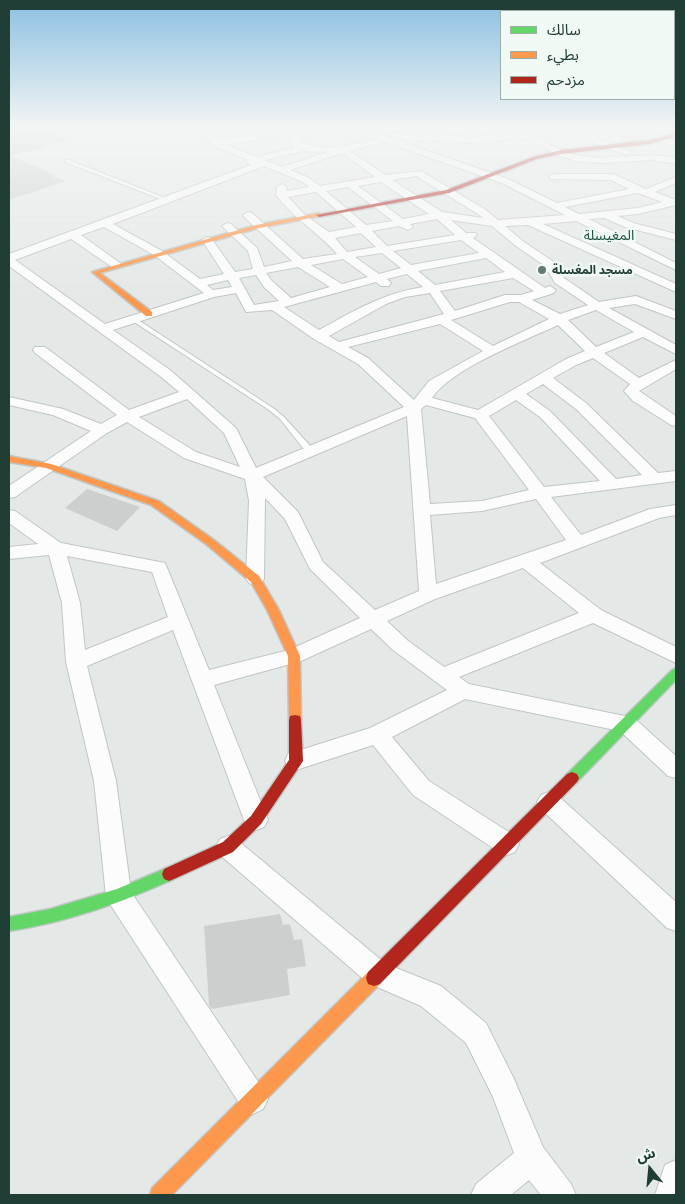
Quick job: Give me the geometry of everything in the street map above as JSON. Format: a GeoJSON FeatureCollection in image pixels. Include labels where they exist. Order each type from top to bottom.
{"type":"FeatureCollection","features":[{"type":"Feature","properties":{"kind":"street"},"geometry":{"type":"LineString","coordinates":[[9,260],[206,184]]}},
{"type":"Feature","properties":{"kind":"street"},"geometry":{"type":"LineString","coordinates":[[284,184],[281,195],[301,217],[327,236],[344,255],[402,294]]}},
{"type":"Feature","properties":{"kind":"street"},"geometry":{"type":"LineString","coordinates":[[312,184],[344,210],[384,249],[433,290],[446,317],[492,351]]}},
{"type":"Feature","properties":{"kind":"street"},"geometry":{"type":"LineString","coordinates":[[281,195],[349,184]]}},
{"type":"Feature","properties":{"kind":"street"},"geometry":{"type":"LineString","coordinates":[[350,184],[451,262],[483,281],[559,319],[595,353],[638,384]]}},
{"type":"Feature","properties":{"kind":"street"},"geometry":{"type":"LineString","coordinates":[[391,184],[439,215],[463,236],[515,274],[544,292]]}},
{"type":"Feature","properties":{"kind":"street"},"geometry":{"type":"LineString","coordinates":[[435,184],[482,212],[503,231],[550,264],[559,280],[565,285],[597,306],[676,350]]}},
{"type":"Feature","properties":{"kind":"street"},"geometry":{"type":"LineString","coordinates":[[149,314],[95,272],[207,240],[230,230],[412,199],[447,192],[469,184]]}},
{"type":"Feature","properties":{"kind":"street"},"geometry":{"type":"LineString","coordinates":[[510,184],[676,267]]}},
{"type":"Feature","properties":{"kind":"street"},"geometry":{"type":"LineString","coordinates":[[566,184],[590,200]]}},
{"type":"Feature","properties":{"kind":"street"},"geometry":{"type":"LineString","coordinates":[[627,184],[642,192],[674,203]]}},
{"type":"Feature","properties":{"kind":"street"},"geometry":{"type":"LineString","coordinates":[[557,206],[642,192],[664,184]]}},
{"type":"Feature","properties":{"kind":"street"},"geometry":{"type":"LineString","coordinates":[[327,236],[439,215],[494,223],[531,222],[638,211],[674,203]]}},
{"type":"Feature","properties":{"kind":"street"},"geometry":{"type":"LineString","coordinates":[[248,215],[300,262],[341,289]]}},
{"type":"Feature","properties":{"kind":"street"},"geometry":{"type":"LineString","coordinates":[[607,215],[629,225],[676,237]]}},
{"type":"Feature","properties":{"kind":"street"},"geometry":{"type":"LineString","coordinates":[[531,222],[676,288]]}},
{"type":"Feature","properties":{"kind":"street"},"geometry":{"type":"LineString","coordinates":[[106,224],[158,253],[212,294]]}},
{"type":"Feature","properties":{"kind":"street"},"geometry":{"type":"LineString","coordinates":[[230,230],[253,250],[259,271],[268,284],[288,302]]}},
{"type":"Feature","properties":{"kind":"street"},"geometry":{"type":"LineString","coordinates":[[197,283],[300,262],[503,231]]}},
{"type":"Feature","properties":{"kind":"street"},"geometry":{"type":"LineString","coordinates":[[73,235],[116,266]]}},
{"type":"Feature","properties":{"kind":"street"},"geometry":{"type":"LineString","coordinates":[[207,240],[240,289],[250,309],[274,306],[377,278],[490,254]]}},
{"type":"Feature","properties":{"kind":"street"},"geometry":{"type":"LineString","coordinates":[[9,260],[165,373],[231,431],[252,476],[257,501],[255,578]]}},
{"type":"Feature","properties":{"kind":"street"},"geometry":{"type":"LineString","coordinates":[[320,336],[382,301],[402,294],[515,274]]}},
{"type":"Feature","properties":{"kind":"street"},"geometry":{"type":"LineString","coordinates":[[337,346],[565,285]]}},
{"type":"Feature","properties":{"kind":"street"},"geometry":{"type":"LineString","coordinates":[[102,329],[212,294],[240,289]]}},
{"type":"Feature","properties":{"kind":"street"},"geometry":{"type":"LineString","coordinates":[[252,476],[419,404],[434,384],[470,362],[559,319],[597,306],[636,300],[676,315]]}},
{"type":"Feature","properties":{"kind":"street"},"geometry":{"type":"LineString","coordinates":[[274,306],[363,361],[419,404],[480,415],[571,362],[644,332]]}},
{"type":"Feature","properties":{"kind":"street"},"geometry":{"type":"LineString","coordinates":[[40,350],[127,416],[190,455],[252,476],[292,516],[316,565],[400,644],[464,691],[626,724],[676,769]]}},
{"type":"Feature","properties":{"kind":"street"},"geometry":{"type":"LineString","coordinates":[[676,364],[638,384],[631,391],[638,398],[676,422]]}},
{"type":"Feature","properties":{"kind":"street"},"geometry":{"type":"LineString","coordinates":[[544,378],[581,406],[654,478]]}},
{"type":"Feature","properties":{"kind":"street"},"geometry":{"type":"LineString","coordinates":[[9,494],[102,430],[127,416],[188,394]]}},
{"type":"Feature","properties":{"kind":"street"},"geometry":{"type":"LineString","coordinates":[[516,394],[545,414],[611,483]]}},
{"type":"Feature","properties":{"kind":"street"},"geometry":{"type":"LineString","coordinates":[[9,401],[58,412],[102,430]]}},
{"type":"Feature","properties":{"kind":"street"},"geometry":{"type":"LineString","coordinates":[[419,404],[422,510],[428,594]]}},
{"type":"Feature","properties":{"kind":"street"},"geometry":{"type":"LineString","coordinates":[[480,415],[577,542]]}},
{"type":"Feature","properties":{"kind":"street"},"geometry":{"type":"LineString","coordinates":[[9,459],[48,466],[155,503],[210,542],[255,578],[273,610],[294,656],[296,761],[256,820],[228,847],[119,896],[50,916],[9,924]]}},
{"type":"Feature","properties":{"kind":"street"},"geometry":{"type":"LineString","coordinates":[[422,510],[482,506],[540,492],[676,476]]}},
{"type":"Feature","properties":{"kind":"street"},"geometry":{"type":"LineString","coordinates":[[202,680],[294,656],[372,618],[428,594],[526,562],[656,513],[676,510]]}},
{"type":"Feature","properties":{"kind":"street"},"geometry":{"type":"LineString","coordinates":[[656,513],[676,524]]}},
{"type":"Feature","properties":{"kind":"street"},"geometry":{"type":"LineString","coordinates":[[9,515],[56,548],[71,602],[76,662],[105,781],[119,896],[253,1099]]}},
{"type":"Feature","properties":{"kind":"street"},"geometry":{"type":"LineString","coordinates":[[9,553],[56,548],[159,567],[256,820]]}},
{"type":"Feature","properties":{"kind":"street"},"geometry":{"type":"LineString","coordinates":[[526,562],[594,615],[676,656]]}},
{"type":"Feature","properties":{"kind":"street"},"geometry":{"type":"LineString","coordinates":[[442,676],[594,615]]}},
{"type":"Feature","properties":{"kind":"street"},"geometry":{"type":"LineString","coordinates":[[76,662],[179,620]]}},
{"type":"Feature","properties":{"kind":"street"},"geometry":{"type":"LineString","coordinates":[[159,1195],[676,673]]}},
{"type":"Feature","properties":{"kind":"street"},"geometry":{"type":"LineString","coordinates":[[296,761],[377,735],[464,691]]}},
{"type":"Feature","properties":{"kind":"street"},"geometry":{"type":"LineString","coordinates":[[377,735],[421,788],[507,844]]}},
{"type":"Feature","properties":{"kind":"street"},"geometry":{"type":"LineString","coordinates":[[549,802],[676,919]]}},
{"type":"Feature","properties":{"kind":"street"},"geometry":{"type":"LineString","coordinates":[[228,847],[378,974],[431,996],[476,1033],[504,1089],[532,1158],[560,1195]]}},
{"type":"Feature","properties":{"kind":"street"},"geometry":{"type":"LineString","coordinates":[[487,1195],[532,1158]]}},
{"type":"Feature","properties":{"kind":"street"},"geometry":{"type":"LineString","coordinates":[[671,1195],[676,1176]]}},
{"type":"Feature","properties":{"kind":"lane"},"geometry":{"type":"LineString","coordinates":[[127,184],[168,200]]}},
{"type":"Feature","properties":{"kind":"lane"},"geometry":{"type":"LineString","coordinates":[[133,319],[271,409],[282,418],[310,451]]}},
{"type":"Feature","properties":{"kind":"building"},"geometry":{"type":"Polygon","coordinates":[[[9,184],[56,184],[9,200],[9,184]]]}},
{"type":"Feature","properties":{"kind":"building"},"geometry":{"type":"Polygon","coordinates":[[[87,489],[140,507],[117,531],[65,508],[87,489]]]}},
{"type":"Feature","properties":{"kind":"building"},"geometry":{"type":"Polygon","coordinates":[[[280,914],[283,925],[290,924],[294,940],[302,939],[306,966],[287,969],[290,995],[212,1009],[209,1005],[204,926],[280,914]]]}},
{"type":"Feature","properties":{"kind":"traffic: fast"},"geometry":{"type":"LineString","coordinates":[[572,778],[676,673]]}},
{"type":"Feature","properties":{"kind":"traffic: fast"},"geometry":{"type":"LineString","coordinates":[[9,924],[50,916],[119,896],[169,874]]}},
{"type":"Feature","properties":{"kind":"traffic: slow"},"geometry":{"type":"LineString","coordinates":[[149,314],[95,272],[258,226],[319,215]]}},
{"type":"Feature","properties":{"kind":"traffic: slow"},"geometry":{"type":"LineString","coordinates":[[9,459],[48,466],[155,503],[210,542],[255,579],[273,610],[294,656],[295,720]]}},
{"type":"Feature","properties":{"kind":"traffic: slow"},"geometry":{"type":"LineString","coordinates":[[159,1195],[374,978]]}},
{"type":"Feature","properties":{"kind":"traffic: jam"},"geometry":{"type":"LineString","coordinates":[[319,215],[447,192],[467,184]]}},
{"type":"Feature","properties":{"kind":"traffic: jam"},"geometry":{"type":"LineString","coordinates":[[169,874],[228,847],[256,820],[296,761],[295,720]]}},
{"type":"Feature","properties":{"kind":"traffic: jam"},"geometry":{"type":"LineString","coordinates":[[374,978],[572,778]]}},
{"type":"Feature","properties":{"kind":"place","name":"مسجد المغسلة"},"geometry":{"type":"Point","coordinates":[542,270]}},
{"type":"Feature","properties":{"kind":"district","name":"المغيسلة"},"geometry":{"type":"Point","coordinates":[609,236]}}]}
